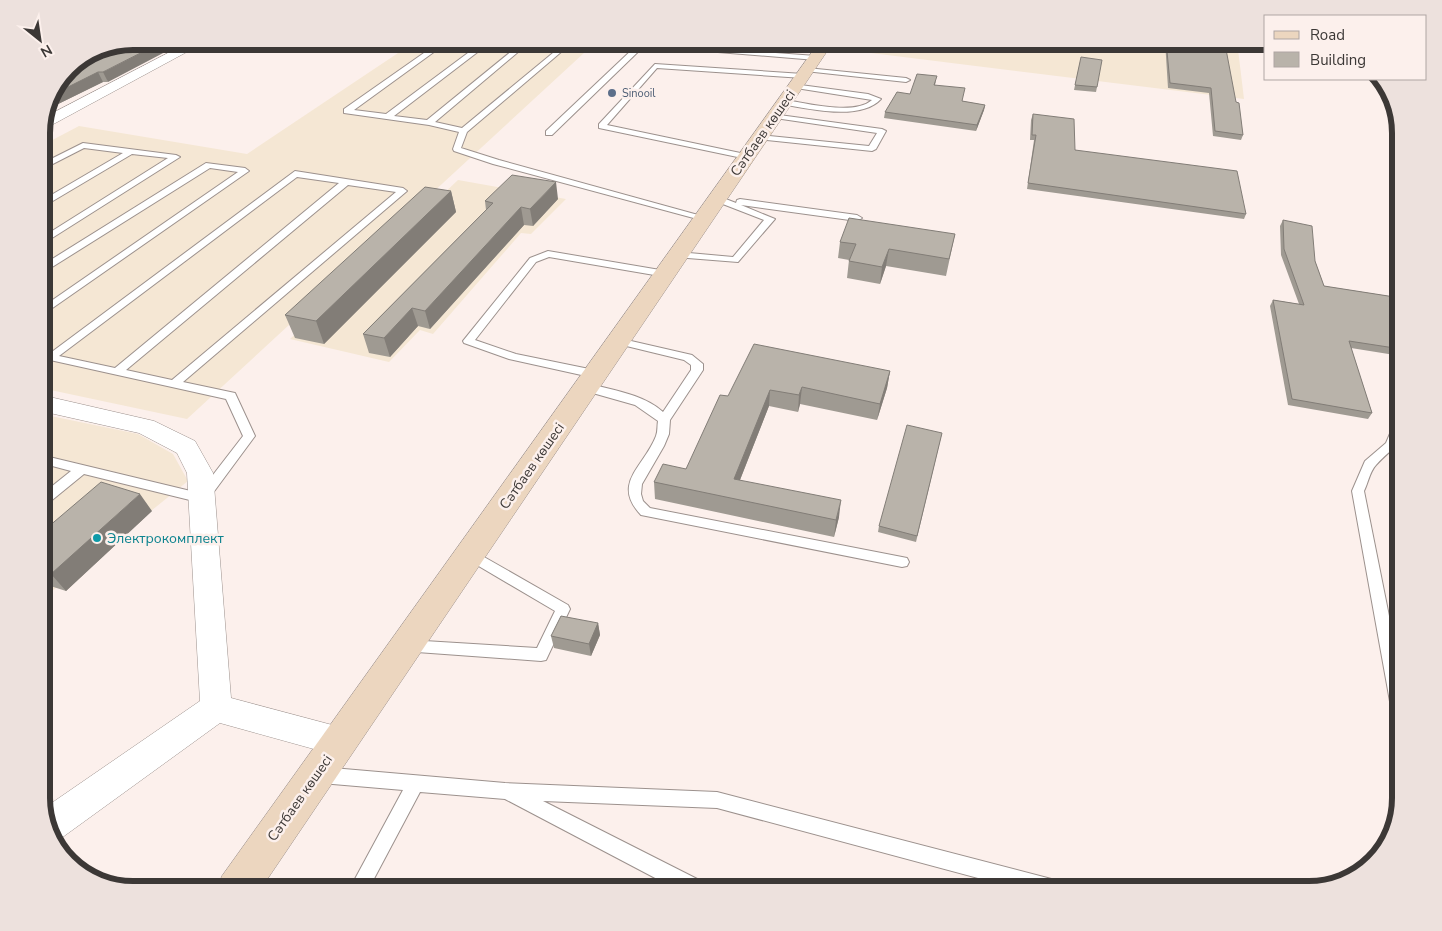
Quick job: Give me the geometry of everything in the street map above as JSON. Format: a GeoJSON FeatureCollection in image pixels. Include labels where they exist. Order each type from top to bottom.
{"type":"FeatureCollection","features":[{"type":"Feature","properties":{"kind":"main road","name":"Сәтбаев көшесі"},"geometry":{"type":"LineString","coordinates":[[242,881],[791,94]]}},
{"type":"Feature","properties":{"kind":"street"},"geometry":{"type":"LineString","coordinates":[[52,119],[184,50]]}},
{"type":"Feature","properties":{"kind":"street"},"geometry":{"type":"LineString","coordinates":[[50,405],[146,427],[186,447],[200,473],[216,708]]}},
{"type":"Feature","properties":{"kind":"street"},"geometry":{"type":"LineString","coordinates":[[216,708],[340,741]]}},
{"type":"Feature","properties":{"kind":"street"},"geometry":{"type":"LineString","coordinates":[[54,823],[216,708]]}},
{"type":"Feature","properties":{"kind":"lane"},"geometry":{"type":"LineString","coordinates":[[433,50],[347,111],[389,116],[463,131]]}},
{"type":"Feature","properties":{"kind":"lane"},"geometry":{"type":"LineString","coordinates":[[389,116],[477,50]]}},
{"type":"Feature","properties":{"kind":"lane"},"geometry":{"type":"LineString","coordinates":[[429,123],[517,50]]}},
{"type":"Feature","properties":{"kind":"lane"},"geometry":{"type":"LineString","coordinates":[[561,50],[463,131],[457,149],[496,162],[770,219],[735,260],[672,264],[548,254],[533,260],[468,342],[591,380],[649,406],[664,420]]}},
{"type":"Feature","properties":{"kind":"lane"},"geometry":{"type":"LineString","coordinates":[[549,133],[636,50]]}},
{"type":"Feature","properties":{"kind":"lane"},"geometry":{"type":"LineString","coordinates":[[660,50],[791,94],[882,131],[872,149],[791,94]]}},
{"type":"Feature","properties":{"kind":"lane"},"geometry":{"type":"LineString","coordinates":[[791,94],[868,96],[877,99],[874,104],[856,110],[791,94],[655,66],[602,126],[791,94],[906,80]]}},
{"type":"Feature","properties":{"kind":"lane"},"geometry":{"type":"LineString","coordinates":[[50,163],[83,145],[176,157],[50,236]]}},
{"type":"Feature","properties":{"kind":"lane"},"geometry":{"type":"LineString","coordinates":[[50,200],[131,151]]}},
{"type":"Feature","properties":{"kind":"lane"},"geometry":{"type":"LineString","coordinates":[[50,265],[209,165],[245,172],[50,307]]}},
{"type":"Feature","properties":{"kind":"lane"},"geometry":{"type":"LineString","coordinates":[[50,461],[202,498],[249,436],[230,396],[50,357],[295,174],[403,191],[175,383]]}},
{"type":"Feature","properties":{"kind":"lane"},"geometry":{"type":"LineString","coordinates":[[118,371],[346,182]]}},
{"type":"Feature","properties":{"kind":"lane"},"geometry":{"type":"LineString","coordinates":[[711,208],[856,218]]}},
{"type":"Feature","properties":{"kind":"lane"},"geometry":{"type":"LineString","coordinates":[[618,341],[688,357],[697,364],[697,370],[664,420],[662,436],[634,486],[634,498],[637,505],[646,512],[902,562]]}},
{"type":"Feature","properties":{"kind":"lane"},"geometry":{"type":"LineString","coordinates":[[1392,444],[1369,464],[1358,491],[1392,670]]}},
{"type":"Feature","properties":{"kind":"lane"},"geometry":{"type":"LineString","coordinates":[[50,495],[81,469]]}},
{"type":"Feature","properties":{"kind":"lane"},"geometry":{"type":"LineString","coordinates":[[406,646],[541,655],[563,609],[470,554]]}},
{"type":"Feature","properties":{"kind":"lane"},"geometry":{"type":"LineString","coordinates":[[316,775],[505,791],[717,800],[1025,881]]}},
{"type":"Feature","properties":{"kind":"lane"},"geometry":{"type":"LineString","coordinates":[[363,881],[416,783]]}},
{"type":"Feature","properties":{"kind":"lane"},"geometry":{"type":"LineString","coordinates":[[505,791],[680,881]]}},
{"type":"Feature","properties":{"kind":"shaded area"},"geometry":{"type":"Polygon","coordinates":[[[403,50],[587,50],[187,419],[50,390],[50,141],[79,126],[247,154],[403,50]]]}},
{"type":"Feature","properties":{"kind":"shaded area"},"geometry":{"type":"Polygon","coordinates":[[[873,50],[1238,50],[1244,99],[871,53],[873,50]]]}},
{"type":"Feature","properties":{"kind":"shaded area"},"geometry":{"type":"Polygon","coordinates":[[[458,180],[566,199],[531,234],[521,233],[433,334],[420,330],[389,362],[290,339],[458,180]]]}},
{"type":"Feature","properties":{"kind":"shaded area"},"geometry":{"type":"Polygon","coordinates":[[[50,416],[138,434],[173,454],[188,481],[50,593],[50,416]]]}},
{"type":"Feature","properties":{"kind":"building"},"geometry":{"type":"Polygon","coordinates":[[[146,50],[103,72],[98,72],[62,90],[74,74],[101,56],[117,52],[146,50]]]}},
{"type":"Feature","properties":{"kind":"building"},"geometry":{"type":"Polygon","coordinates":[[[1167,50],[1226,50],[1236,102],[1239,103],[1243,135],[1215,131],[1211,88],[1170,83],[1167,50]]]}},
{"type":"Feature","properties":{"kind":"building"},"geometry":{"type":"Polygon","coordinates":[[[1081,57],[1102,60],[1097,87],[1075,85],[1081,57]]]}},
{"type":"Feature","properties":{"kind":"building"},"geometry":{"type":"Polygon","coordinates":[[[917,74],[937,76],[934,85],[965,88],[962,101],[985,105],[977,125],[885,112],[897,92],[910,94],[917,74]]]}},
{"type":"Feature","properties":{"kind":"building"},"geometry":{"type":"Polygon","coordinates":[[[1033,114],[1074,119],[1075,150],[1237,171],[1246,214],[1028,183],[1036,135],[1032,135],[1033,114]]]}},
{"type":"Feature","properties":{"kind":"building"},"geometry":{"type":"Polygon","coordinates":[[[512,175],[556,182],[530,209],[521,207],[425,311],[412,308],[384,338],[363,334],[493,203],[485,201],[512,175]]]}},
{"type":"Feature","properties":{"kind":"building"},"geometry":{"type":"Polygon","coordinates":[[[425,187],[451,191],[316,321],[285,315],[425,187]]]}},
{"type":"Feature","properties":{"kind":"building"},"geometry":{"type":"Polygon","coordinates":[[[849,218],[955,234],[949,259],[889,249],[882,267],[849,261],[856,244],[840,242],[849,218]]]}},
{"type":"Feature","properties":{"kind":"building"},"geometry":{"type":"Polygon","coordinates":[[[1283,220],[1312,226],[1315,261],[1324,286],[1392,297],[1392,348],[1349,341],[1372,413],[1292,399],[1273,300],[1304,305],[1284,249],[1283,220]]]}},
{"type":"Feature","properties":{"kind":"building"},"geometry":{"type":"Polygon","coordinates":[[[754,344],[890,371],[880,404],[802,387],[799,395],[770,390],[734,479],[841,500],[836,520],[654,482],[663,464],[686,469],[720,395],[728,396],[754,344]]]}},
{"type":"Feature","properties":{"kind":"building"},"geometry":{"type":"Polygon","coordinates":[[[907,425],[942,433],[917,536],[879,526],[907,425]]]}},
{"type":"Feature","properties":{"kind":"building"},"geometry":{"type":"Polygon","coordinates":[[[101,482],[140,494],[51,574],[50,525],[101,482]]]}},
{"type":"Feature","properties":{"kind":"building"},"geometry":{"type":"Polygon","coordinates":[[[561,616],[598,623],[589,644],[551,636],[561,616]]]}},
{"type":"Feature","properties":{"kind":"place","name":"Sinooil"},"geometry":{"type":"Point","coordinates":[612,93]}},
{"type":"Feature","properties":{"kind":"place","name":"Электрокомплект"},"geometry":{"type":"Point","coordinates":[97,538]}}]}
